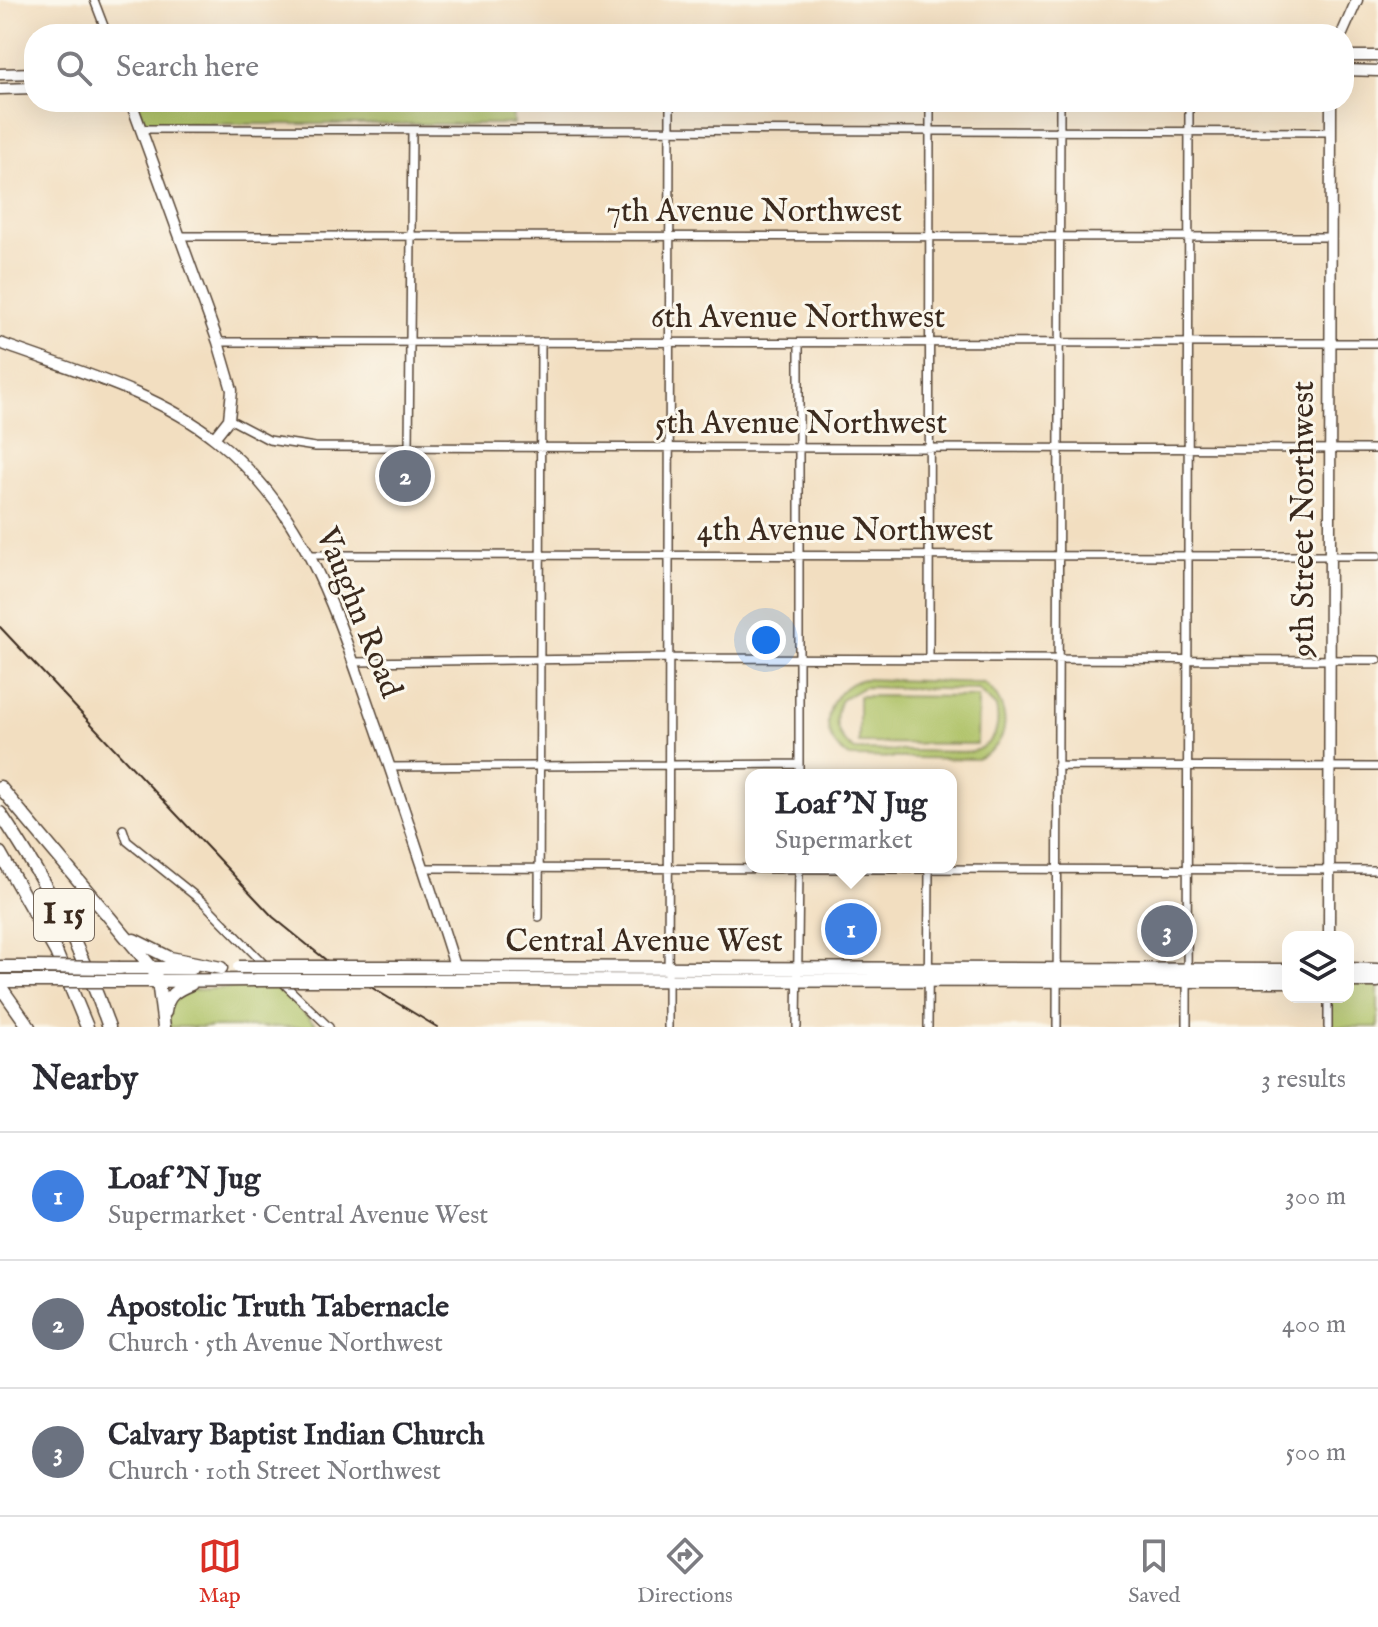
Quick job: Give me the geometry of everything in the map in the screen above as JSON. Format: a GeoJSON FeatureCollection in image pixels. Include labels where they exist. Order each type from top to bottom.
{"type":"FeatureCollection","features":[{"type":"Feature","properties":{"kind":"highway"},"geometry":{"type":"LineString","coordinates":[[0,787],[152,968],[158,981],[164,1027]]}},
{"type":"Feature","properties":{"kind":"highway","name":"I 15"},"geometry":{"type":"LineString","coordinates":[[0,813],[53,894],[82,955],[109,1027]]}},
{"type":"Feature","properties":{"kind":"highway","name":"I 15"},"geometry":{"type":"LineString","coordinates":[[0,853],[56,952],[87,1027]]}},
{"type":"Feature","properties":{"kind":"highway"},"geometry":{"type":"LineString","coordinates":[[110,918],[138,943],[155,953],[221,968]]}},
{"type":"Feature","properties":{"kind":"highway"},"geometry":{"type":"LineString","coordinates":[[423,978],[444,973],[455,966],[469,974],[538,980]]}},
{"type":"Feature","properties":{"kind":"highway","name":"Central Avenue West"},"geometry":{"type":"LineString","coordinates":[[0,967],[455,966],[669,975]]}},
{"type":"Feature","properties":{"kind":"highway"},"geometry":{"type":"LineString","coordinates":[[1354,969],[1378,970]]}},
{"type":"Feature","properties":{"kind":"highway","name":"Central Avenue West"},"geometry":{"type":"LineString","coordinates":[[0,983],[423,978],[538,980],[669,975],[1187,975],[1282,970]]}},
{"type":"Feature","properties":{"kind":"highway","name":"Central Avenue West"},"geometry":{"type":"LineString","coordinates":[[1187,975],[1282,981]]}},
{"type":"Feature","properties":{"kind":"highway"},"geometry":{"type":"LineString","coordinates":[[164,1027],[166,1002],[176,990],[201,981]]}},
{"type":"Feature","properties":{"kind":"highway"},"geometry":{"type":"LineString","coordinates":[[1354,981],[1378,981]]}},
{"type":"Feature","properties":{"kind":"highway"},"geometry":{"type":"LineString","coordinates":[[0,983],[29,1027]]}},
{"type":"Feature","properties":{"kind":"highway"},"geometry":{"type":"LineString","coordinates":[[0,999],[15,1007]]}},
{"type":"Feature","properties":{"kind":"main road"},"geometry":{"type":"LineString","coordinates":[[1346,24],[1357,0]]}},
{"type":"Feature","properties":{"kind":"main road"},"geometry":{"type":"LineString","coordinates":[[1354,56],[1378,56]]}},
{"type":"Feature","properties":{"kind":"main road"},"geometry":{"type":"LineString","coordinates":[[1354,70],[1378,71]]}},
{"type":"Feature","properties":{"kind":"main road"},"geometry":{"type":"LineString","coordinates":[[0,74],[24,73]]}},
{"type":"Feature","properties":{"kind":"main road"},"geometry":{"type":"LineString","coordinates":[[0,89],[24,88]]}},
{"type":"Feature","properties":{"kind":"main road"},"geometry":{"type":"LineString","coordinates":[[134,112],[218,342],[232,390],[229,419],[214,438]]}},
{"type":"Feature","properties":{"kind":"main road","name":"9th Street Northwest"},"geometry":{"type":"LineString","coordinates":[[1329,931],[1331,112]]}},
{"type":"Feature","properties":{"kind":"main road","name":"Vaughn Road"},"geometry":{"type":"LineString","coordinates":[[0,343],[146,398],[214,438],[258,477],[288,514],[312,555],[353,662],[455,966]]}},
{"type":"Feature","properties":{"kind":"street"},"geometry":{"type":"LineString","coordinates":[[94,0],[103,24]]}},
{"type":"Feature","properties":{"kind":"street"},"geometry":{"type":"LineString","coordinates":[[668,1027],[670,112]]}},
{"type":"Feature","properties":{"kind":"street"},"geometry":{"type":"LineString","coordinates":[[929,659],[930,112]]}},
{"type":"Feature","properties":{"kind":"street"},"geometry":{"type":"LineString","coordinates":[[1057,1027],[1060,112]]}},
{"type":"Feature","properties":{"kind":"street"},"geometry":{"type":"LineString","coordinates":[[1187,1027],[1189,112]]}},
{"type":"Feature","properties":{"kind":"street"},"geometry":{"type":"LineString","coordinates":[[140,129],[1331,132]]}},
{"type":"Feature","properties":{"kind":"street"},"geometry":{"type":"LineString","coordinates":[[409,448],[412,130]]}},
{"type":"Feature","properties":{"kind":"street","name":"7th Avenue Northwest"},"geometry":{"type":"LineString","coordinates":[[179,236],[1330,237]]}},
{"type":"Feature","properties":{"kind":"street","name":"6th Avenue Northwest"},"geometry":{"type":"LineString","coordinates":[[218,342],[1378,343]]}},
{"type":"Feature","properties":{"kind":"street"},"geometry":{"type":"LineString","coordinates":[[539,917],[541,342]]}},
{"type":"Feature","properties":{"kind":"street"},"geometry":{"type":"LineString","coordinates":[[799,343],[799,769]]}},
{"type":"Feature","properties":{"kind":"street","name":"5th Avenue Northwest"},"geometry":{"type":"LineString","coordinates":[[229,419],[269,440],[294,445],[409,448],[1378,449]]}},
{"type":"Feature","properties":{"kind":"street","name":"4th Avenue Northwest"},"geometry":{"type":"LineString","coordinates":[[312,555],[1378,556]]}},
{"type":"Feature","properties":{"kind":"street"},"geometry":{"type":"LineString","coordinates":[[353,662],[668,658],[1378,660]]}},
{"type":"Feature","properties":{"kind":"street"},"geometry":{"type":"LineString","coordinates":[[389,767],[799,764]]}},
{"type":"Feature","properties":{"kind":"street"},"geometry":{"type":"LineString","coordinates":[[1057,766],[1378,767]]}},
{"type":"Feature","properties":{"kind":"street"},"geometry":{"type":"LineString","coordinates":[[123,829],[127,841],[204,903],[329,1027]]}},
{"type":"Feature","properties":{"kind":"street"},"geometry":{"type":"LineString","coordinates":[[424,868],[745,868]]}},
{"type":"Feature","properties":{"kind":"street"},"geometry":{"type":"LineString","coordinates":[[957,869],[1378,870]]}},
{"type":"Feature","properties":{"kind":"street"},"geometry":{"type":"LineString","coordinates":[[797,1027],[799,873]]}},
{"type":"Feature","properties":{"kind":"street"},"geometry":{"type":"LineString","coordinates":[[928,1027],[929,873]]}},
{"type":"Feature","properties":{"kind":"street"},"geometry":{"type":"LineString","coordinates":[[1328,1003],[1328,1027]]}},
{"type":"Feature","properties":{"kind":"green space"},"geometry":{"type":"Polygon","coordinates":[[[141,112],[512,112],[513,124],[153,124],[143,119],[141,112]]]}},
{"type":"Feature","properties":{"kind":"green space"},"geometry":{"type":"Polygon","coordinates":[[[863,679],[984,683],[1000,702],[1003,734],[998,744],[977,759],[850,757],[838,749],[828,726],[833,703],[850,684],[863,679]],[[864,687],[841,700],[836,722],[840,735],[855,750],[971,752],[990,740],[997,722],[996,707],[978,690],[864,687]]]}},
{"type":"Feature","properties":{"kind":"green space"},"geometry":{"type":"Polygon","coordinates":[[[859,696],[978,697],[977,744],[859,743],[859,696]]]}},
{"type":"Feature","properties":{"kind":"green space"},"geometry":{"type":"Polygon","coordinates":[[[1354,981],[1378,981],[1378,1027],[1328,1027],[1328,1003],[1354,1003],[1354,981]]]}},
{"type":"Feature","properties":{"kind":"green space"},"geometry":{"type":"Polygon","coordinates":[[[277,985],[318,1027],[169,1027],[167,1014],[174,999],[192,990],[277,985]]]}},
{"type":"Feature","properties":{"kind":"railway"},"geometry":{"type":"LineString","coordinates":[[0,627],[273,917],[326,960],[437,1027]]}},
{"type":"Feature","properties":{"kind":"place","name":"Apostolic Truth Tabernacle"},"geometry":{"type":"Point","coordinates":[405,476]}},
{"type":"Feature","properties":{"kind":"place","name":"Loaf 'N Jug"},"geometry":{"type":"Point","coordinates":[851,929]}},
{"type":"Feature","properties":{"kind":"place","name":"Calvary Baptist Indian Church"},"geometry":{"type":"Point","coordinates":[1167,931]}}]}
